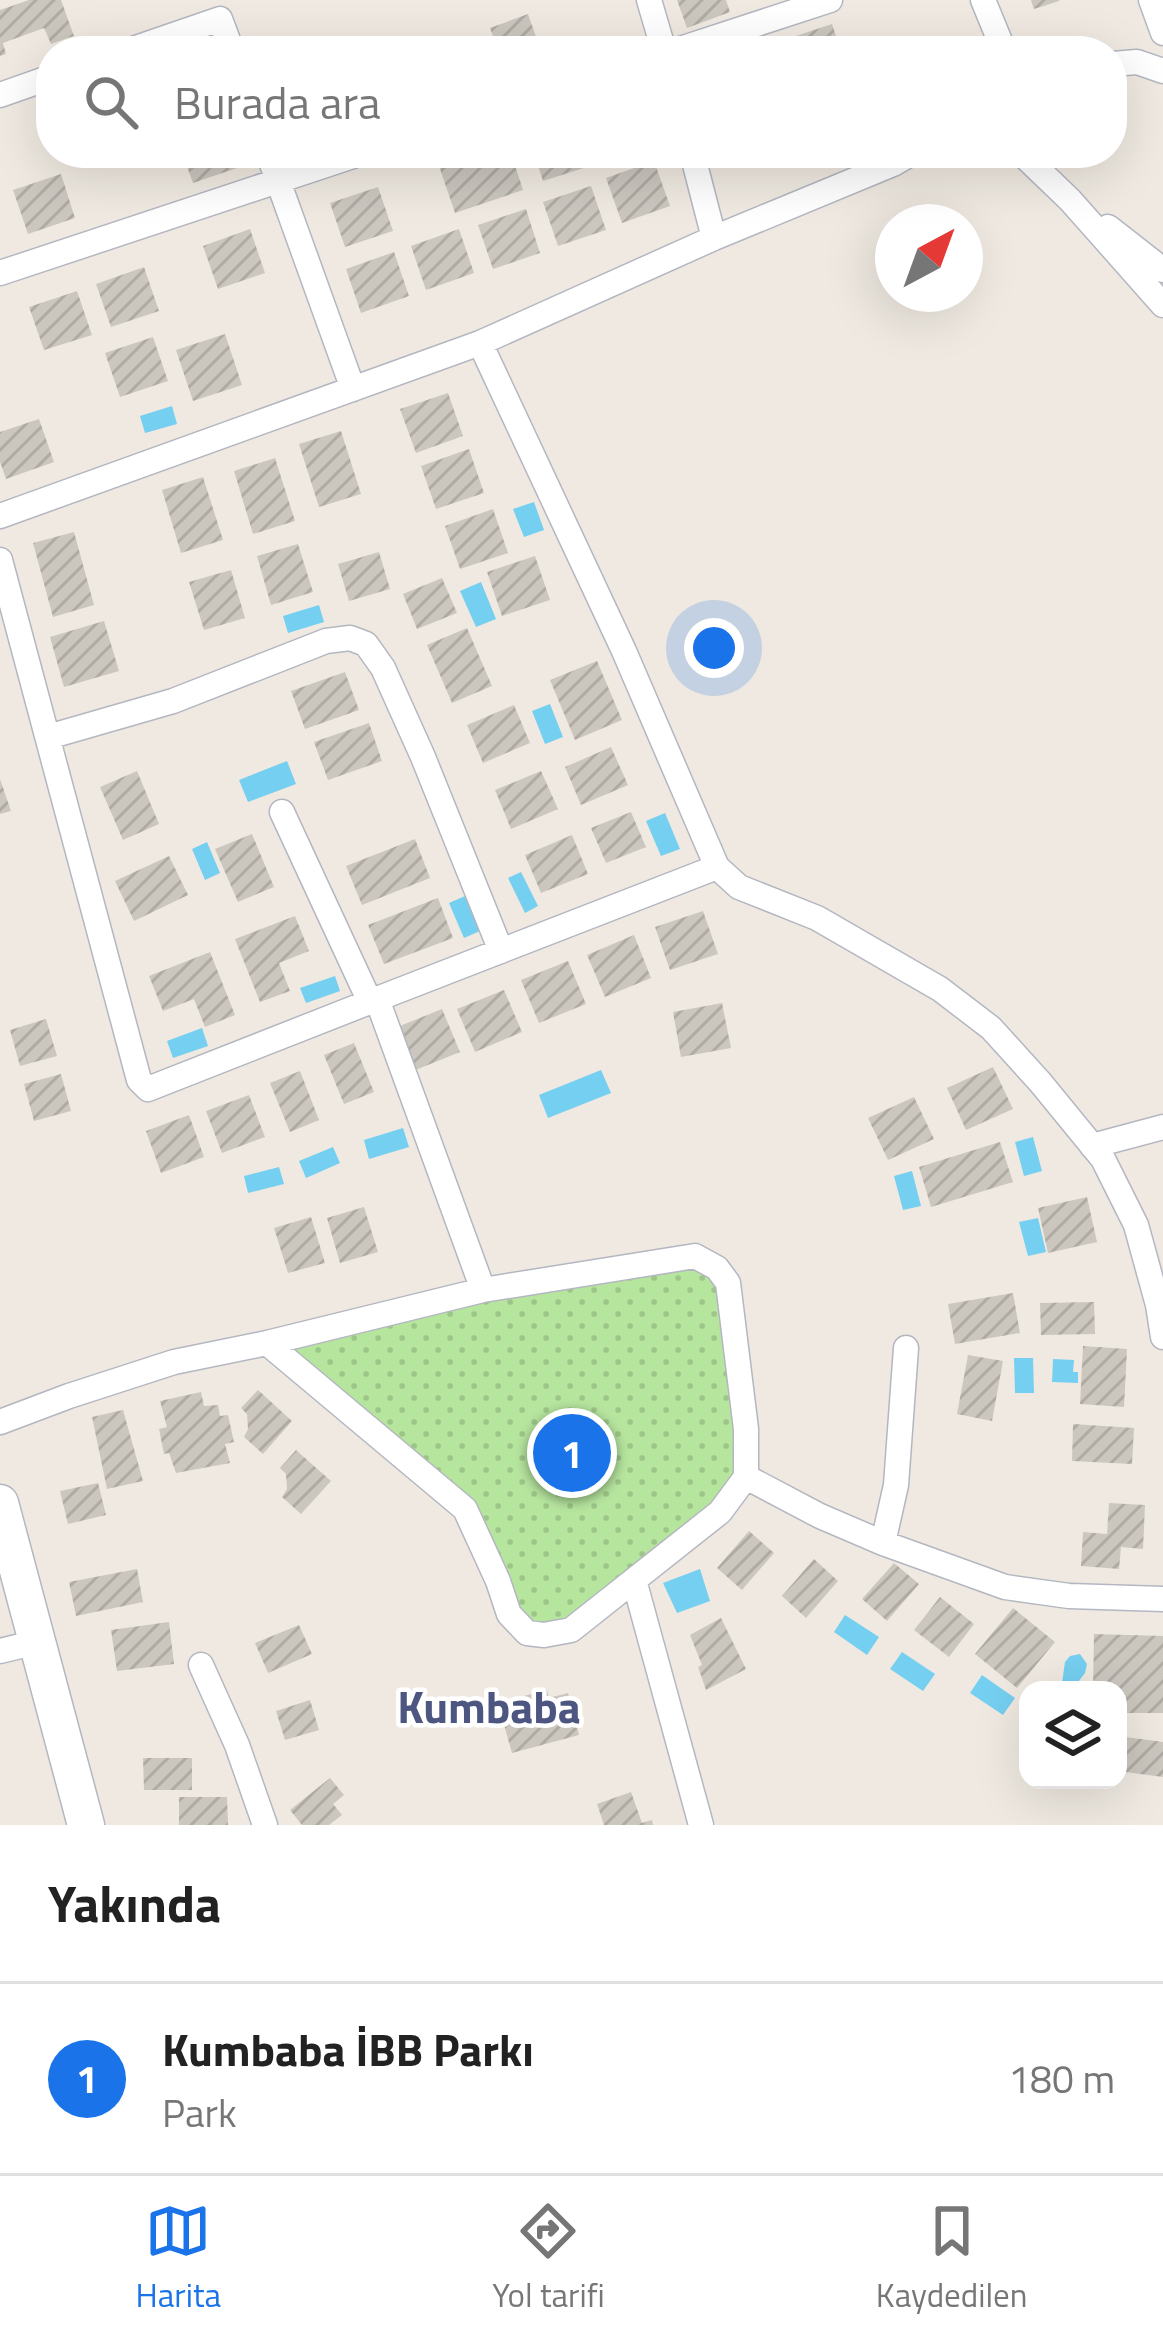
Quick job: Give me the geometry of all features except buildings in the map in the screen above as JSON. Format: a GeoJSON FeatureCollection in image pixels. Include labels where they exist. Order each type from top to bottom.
{"type":"FeatureCollection","features":[{"type":"Feature","properties":{"kind":"street"},"geometry":{"type":"LineString","coordinates":[[649,0],[660,36]]}},
{"type":"Feature","properties":{"kind":"street"},"geometry":{"type":"LineString","coordinates":[[720,36],[830,0]]}},
{"type":"Feature","properties":{"kind":"street"},"geometry":{"type":"LineString","coordinates":[[983,0],[998,36]]}},
{"type":"Feature","properties":{"kind":"street"},"geometry":{"type":"LineString","coordinates":[[1151,0],[1163,32]]}},
{"type":"Feature","properties":{"kind":"street"},"geometry":{"type":"LineString","coordinates":[[171,36],[220,19],[226,36]]}},
{"type":"Feature","properties":{"kind":"street"},"geometry":{"type":"LineString","coordinates":[[1127,63],[1161,63]]}},
{"type":"Feature","properties":{"kind":"street"},"geometry":{"type":"LineString","coordinates":[[0,94],[36,82]]}},
{"type":"Feature","properties":{"kind":"street"},"geometry":{"type":"LineString","coordinates":[[274,168],[353,389]]}},
{"type":"Feature","properties":{"kind":"street"},"geometry":{"type":"LineString","coordinates":[[0,273],[315,168]]}},
{"type":"Feature","properties":{"kind":"street"},"geometry":{"type":"LineString","coordinates":[[696,168],[714,238]]}},
{"type":"Feature","properties":{"kind":"street"},"geometry":{"type":"LineString","coordinates":[[0,516],[481,343],[883,168]]}},
{"type":"Feature","properties":{"kind":"street"},"geometry":{"type":"LineString","coordinates":[[1037,168],[1163,305]]}},
{"type":"Feature","properties":{"kind":"street"},"geometry":{"type":"LineString","coordinates":[[1059,189],[1163,270]]}},
{"type":"Feature","properties":{"kind":"street"},"geometry":{"type":"LineString","coordinates":[[481,343],[717,867],[740,887],[817,918],[940,989],[991,1028],[1103,1159],[1136,1225],[1163,1336]]}},
{"type":"Feature","properties":{"kind":"street"},"geometry":{"type":"LineString","coordinates":[[0,560],[139,1080],[148,1089],[717,867]]}},
{"type":"Feature","properties":{"kind":"street"},"geometry":{"type":"LineString","coordinates":[[47,737],[173,701],[326,641],[350,638],[366,644],[383,668],[423,757],[501,951]]}},
{"type":"Feature","properties":{"kind":"street"},"geometry":{"type":"LineString","coordinates":[[282,812],[373,1000],[483,1291]]}},
{"type":"Feature","properties":{"kind":"street"},"geometry":{"type":"LineString","coordinates":[[1092,1146],[1163,1127]]}},
{"type":"Feature","properties":{"kind":"street"},"geometry":{"type":"LineString","coordinates":[[0,1422],[174,1362],[483,1291],[695,1256],[717,1268],[728,1283],[746,1429],[746,1477],[720,1512],[571,1630],[527,1633],[509,1614],[466,1509],[267,1343]]}},
{"type":"Feature","properties":{"kind":"street"},"geometry":{"type":"LineString","coordinates":[[883,1543],[896,1485],[905,1348]]}},
{"type":"Feature","properties":{"kind":"street"},"geometry":{"type":"LineString","coordinates":[[746,1477],[883,1543],[1005,1587],[1069,1596],[1163,1599]]}},
{"type":"Feature","properties":{"kind":"street"},"geometry":{"type":"LineString","coordinates":[[0,1503],[86,1825]]}},
{"type":"Feature","properties":{"kind":"street"},"geometry":{"type":"LineString","coordinates":[[634,1580],[701,1825]]}},
{"type":"Feature","properties":{"kind":"street"},"geometry":{"type":"LineString","coordinates":[[0,1651],[37,1642]]}},
{"type":"Feature","properties":{"kind":"street"},"geometry":{"type":"LineString","coordinates":[[201,1665],[237,1745],[265,1825]]}},
{"type":"Feature","properties":{"kind":"green space"},"geometry":{"type":"Polygon","coordinates":[[[695,1256],[717,1268],[746,1477],[571,1630],[527,1633],[465,1509],[267,1343],[695,1256]]]}},
{"type":"Feature","properties":{"kind":"water"},"geometry":{"type":"Polygon","coordinates":[[[172,406],[177,424],[145,433],[140,416],[172,406]]]}},
{"type":"Feature","properties":{"kind":"water"},"geometry":{"type":"Polygon","coordinates":[[[534,502],[544,530],[524,537],[513,509],[534,502]]]}},
{"type":"Feature","properties":{"kind":"water"},"geometry":{"type":"Polygon","coordinates":[[[481,582],[496,619],[476,627],[460,591],[481,582]]]}},
{"type":"Feature","properties":{"kind":"water"},"geometry":{"type":"Polygon","coordinates":[[[319,605],[324,622],[288,633],[283,616],[319,605]]]}},
{"type":"Feature","properties":{"kind":"water"},"geometry":{"type":"Polygon","coordinates":[[[550,704],[563,737],[545,744],[532,711],[550,704]]]}},
{"type":"Feature","properties":{"kind":"water"},"geometry":{"type":"Polygon","coordinates":[[[287,761],[296,784],[248,802],[239,780],[287,761]]]}},
{"type":"Feature","properties":{"kind":"water"},"geometry":{"type":"Polygon","coordinates":[[[665,813],[680,849],[661,856],[646,821],[665,813]]]}},
{"type":"Feature","properties":{"kind":"water"},"geometry":{"type":"Polygon","coordinates":[[[207,842],[220,873],[205,880],[192,849],[207,842]]]}},
{"type":"Feature","properties":{"kind":"water"},"geometry":{"type":"Polygon","coordinates":[[[521,872],[538,906],[525,913],[508,878],[521,872]]]}},
{"type":"Feature","properties":{"kind":"water"},"geometry":{"type":"Polygon","coordinates":[[[465,896],[480,931],[464,938],[449,903],[465,896]]]}},
{"type":"Feature","properties":{"kind":"water"},"geometry":{"type":"Polygon","coordinates":[[[335,976],[340,991],[306,1003],[300,988],[335,976]]]}},
{"type":"Feature","properties":{"kind":"water"},"geometry":{"type":"Polygon","coordinates":[[[202,1028],[208,1046],[173,1058],[167,1041],[202,1028]]]}},
{"type":"Feature","properties":{"kind":"water"},"geometry":{"type":"Polygon","coordinates":[[[601,1070],[611,1093],[548,1118],[539,1095],[601,1070]]]}},
{"type":"Feature","properties":{"kind":"water"},"geometry":{"type":"Polygon","coordinates":[[[403,1128],[409,1147],[369,1159],[364,1140],[403,1128]]]}},
{"type":"Feature","properties":{"kind":"water"},"geometry":{"type":"Polygon","coordinates":[[[1033,1137],[1042,1171],[1024,1176],[1015,1142],[1033,1137]]]}},
{"type":"Feature","properties":{"kind":"water"},"geometry":{"type":"Polygon","coordinates":[[[333,1147],[340,1163],[306,1178],[299,1161],[333,1147]]]}},
{"type":"Feature","properties":{"kind":"water"},"geometry":{"type":"Polygon","coordinates":[[[279,1167],[284,1184],[248,1193],[244,1176],[279,1167]]]}},
{"type":"Feature","properties":{"kind":"water"},"geometry":{"type":"Polygon","coordinates":[[[912,1171],[921,1206],[903,1210],[894,1176],[912,1171]]]}},
{"type":"Feature","properties":{"kind":"water"},"geometry":{"type":"Polygon","coordinates":[[[1038,1218],[1046,1252],[1028,1256],[1019,1222],[1038,1218]]]}},
{"type":"Feature","properties":{"kind":"water"},"geometry":{"type":"Polygon","coordinates":[[[1014,1358],[1033,1358],[1034,1393],[1015,1393],[1014,1358]]]}},
{"type":"Feature","properties":{"kind":"water"},"geometry":{"type":"Polygon","coordinates":[[[1053,1359],[1074,1360],[1078,1383],[1052,1382],[1053,1359]]]}},
{"type":"Feature","properties":{"kind":"water"},"geometry":{"type":"Polygon","coordinates":[[[700,1569],[710,1601],[677,1613],[663,1583],[700,1569]]]}},
{"type":"Feature","properties":{"kind":"water"},"geometry":{"type":"Polygon","coordinates":[[[845,1615],[879,1637],[867,1655],[834,1632],[845,1615]]]}},
{"type":"Feature","properties":{"kind":"water"},"geometry":{"type":"Polygon","coordinates":[[[902,1652],[935,1674],[923,1691],[890,1669],[902,1652]]]}},
{"type":"Feature","properties":{"kind":"water"},"geometry":{"type":"Polygon","coordinates":[[[1080,1654],[1087,1664],[1079,1681],[1062,1681],[1070,1656],[1080,1654]]]}},
{"type":"Feature","properties":{"kind":"water"},"geometry":{"type":"Polygon","coordinates":[[[982,1675],[1015,1698],[1003,1715],[970,1693],[982,1675]]]}},
{"type":"Feature","properties":{"kind":"place","name":"Kumbaba İBB Parkı"},"geometry":{"type":"Point","coordinates":[572,1453]}},
{"type":"Feature","properties":{"kind":"district","name":"Kumbaba"},"geometry":{"type":"Point","coordinates":[489,1706]}}]}
